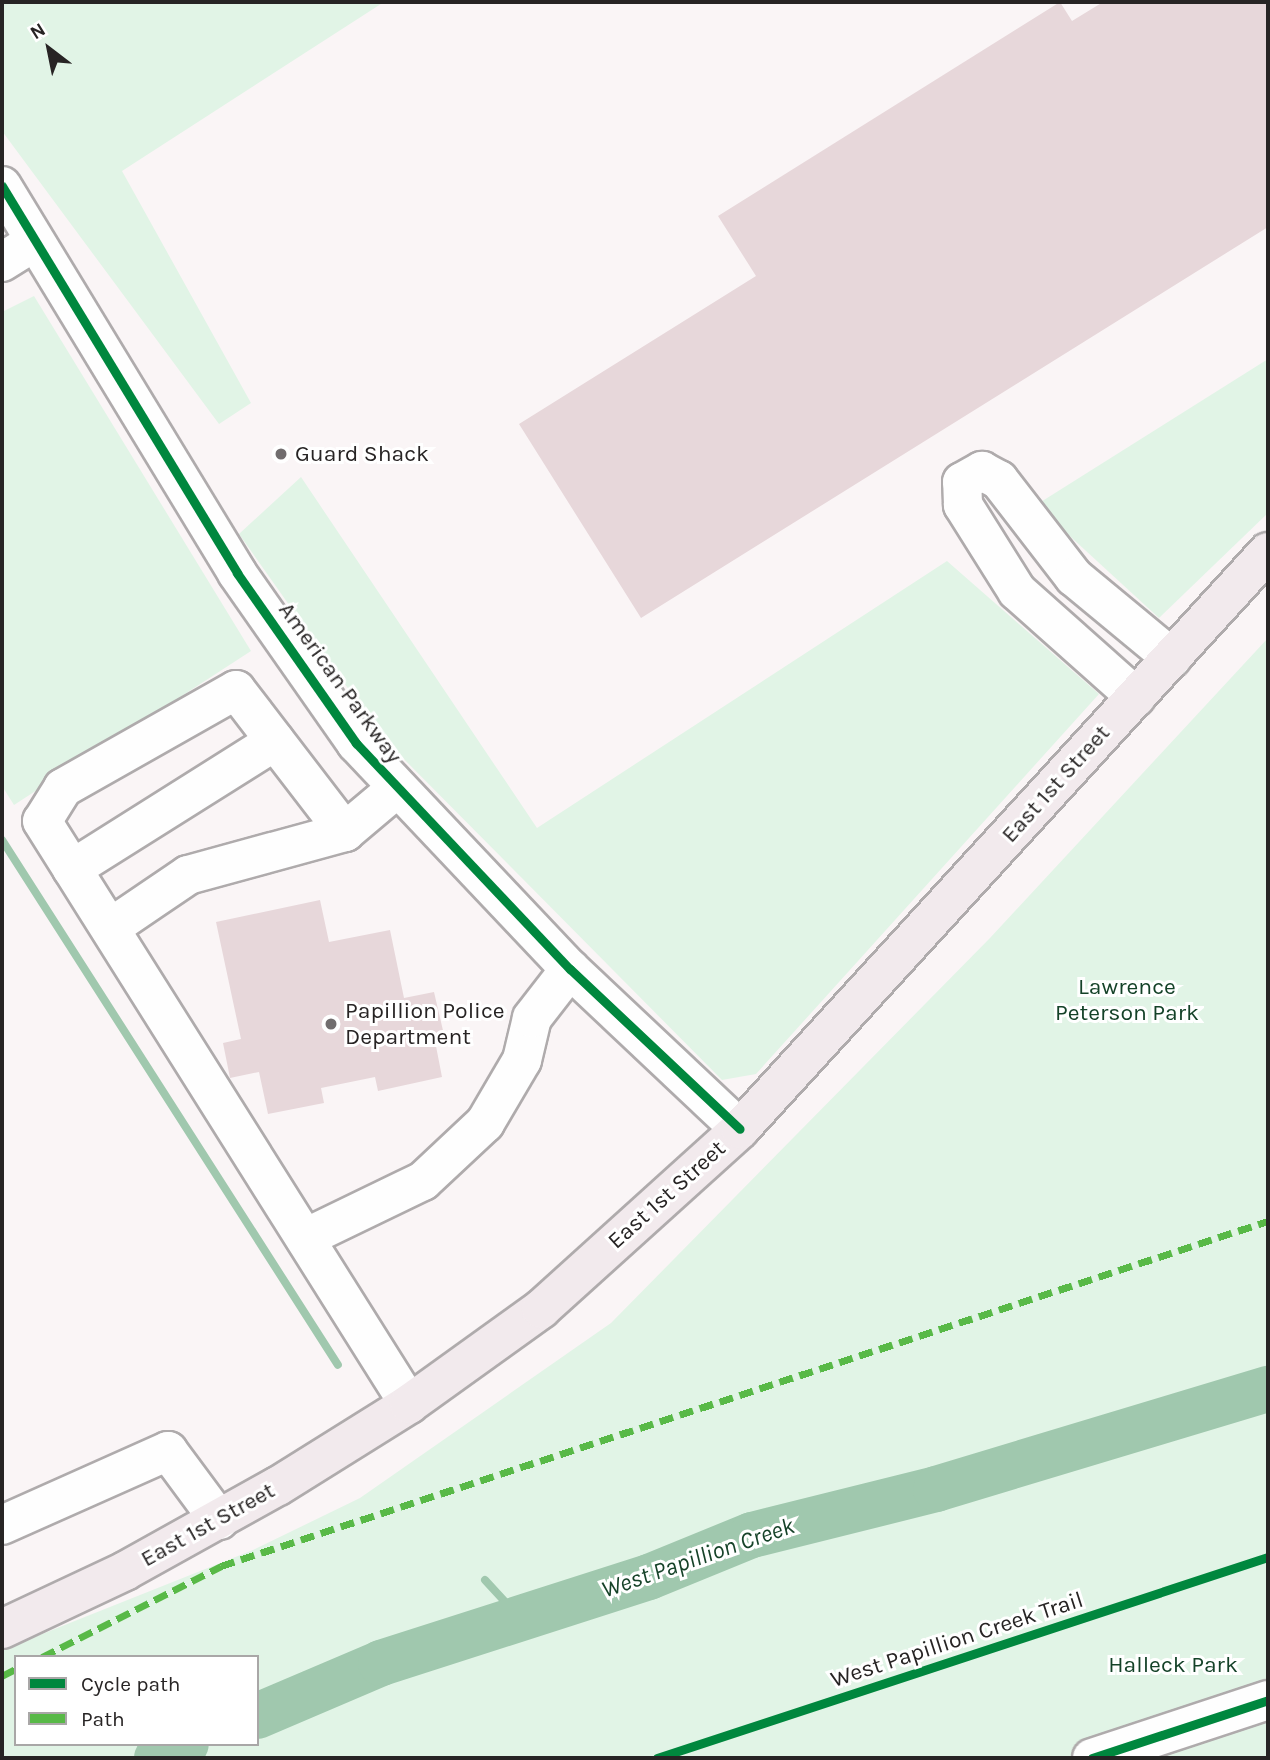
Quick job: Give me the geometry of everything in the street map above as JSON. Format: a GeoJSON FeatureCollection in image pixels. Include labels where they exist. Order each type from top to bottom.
{"type":"FeatureCollection","features":[{"type":"Feature","properties":{"kind":"main road","name":"East 1st Street"},"geometry":{"type":"LineString","coordinates":[[2,1629],[219,1520],[409,1404],[541,1309],[740,1129],[1268,552]]}},
{"type":"Feature","properties":{"kind":"street","name":"American Parkway"},"geometry":{"type":"LineString","coordinates":[[2,186],[17,252],[356,743],[396,789],[570,969],[740,1129]]}},
{"type":"Feature","properties":{"kind":"street"},"geometry":{"type":"LineString","coordinates":[[1136,697],[1017,591],[963,505],[962,482],[982,471],[999,480],[1073,577],[1172,658]]}},
{"type":"Feature","properties":{"kind":"street"},"geometry":{"type":"LineString","coordinates":[[345,832],[236,690],[63,788],[42,821],[409,1404]]}},
{"type":"Feature","properties":{"kind":"street"},"geometry":{"type":"LineString","coordinates":[[72,869],[275,741]]}},
{"type":"Feature","properties":{"kind":"street"},"geometry":{"type":"LineString","coordinates":[[110,928],[188,875],[345,832],[396,789]]}},
{"type":"Feature","properties":{"kind":"street"},"geometry":{"type":"LineString","coordinates":[[305,1238],[423,1181],[485,1123],[522,1060],[532,1018],[570,969]]}},
{"type":"Feature","properties":{"kind":"street"},"geometry":{"type":"LineString","coordinates":[[2,1525],[168,1451],[219,1520]]}},
{"type":"Feature","properties":{"kind":"street"},"geometry":{"type":"LineString","coordinates":[[1092,1758],[1268,1700]]}},
{"type":"Feature","properties":{"kind":"green space"},"geometry":{"type":"Polygon","coordinates":[[[2,2],[384,2],[122,171],[251,403],[219,424],[2,131],[2,2]]]}},
{"type":"Feature","properties":{"kind":"green space"},"geometry":{"type":"Polygon","coordinates":[[[34,296],[251,651],[14,805],[2,786],[2,312],[34,296]]]}},
{"type":"Feature","properties":{"kind":"green space"},"geometry":{"type":"Polygon","coordinates":[[[1268,359],[1268,513],[1159,618],[1036,505],[1268,359]]]}},
{"type":"Feature","properties":{"kind":"green space"},"geometry":{"type":"Polygon","coordinates":[[[301,477],[537,828],[947,561],[1099,694],[756,1074],[722,1080],[383,738],[239,534],[301,477]]]}},
{"type":"Feature","properties":{"kind":"green space"},"geometry":{"type":"Polygon","coordinates":[[[1268,638],[1268,1758],[2,1758],[2,1650],[253,1550],[360,1498],[611,1323],[990,938],[1268,638]]]}},
{"type":"Feature","properties":{"kind":"building"},"geometry":{"type":"Polygon","coordinates":[[[1060,2],[1072,21],[1103,2],[1268,2],[1268,227],[641,618],[519,424],[756,276],[718,216],[1060,2]]]}},
{"type":"Feature","properties":{"kind":"building"},"geometry":{"type":"Polygon","coordinates":[[[320,900],[329,942],[390,930],[404,998],[434,992],[445,1039],[435,1041],[442,1077],[378,1091],[375,1077],[321,1088],[324,1103],[268,1114],[259,1072],[230,1078],[223,1043],[241,1039],[216,922],[320,900]]]}},
{"type":"Feature","properties":{"kind":"waterway"},"geometry":{"type":"LineString","coordinates":[[2,840],[338,1365]]}},
{"type":"Feature","properties":{"kind":"waterway","name":"West Papillion Creek"},"geometry":{"type":"LineString","coordinates":[[259,1715],[381,1663],[649,1577],[752,1535],[936,1489],[1268,1389]]}},
{"type":"Feature","properties":{"kind":"waterway"},"geometry":{"type":"LineString","coordinates":[[485,1580],[519,1617]]}},
{"type":"Feature","properties":{"kind":"waterway","name":"West Papillion Creek"},"geometry":{"type":"LineString","coordinates":[[157,1758],[182,1746]]}},
{"type":"Feature","properties":{"kind":"marked path"},"geometry":{"type":"LineString","coordinates":[[46,1655],[221,1566],[1268,1221]]}},
{"type":"Feature","properties":{"kind":"marked path"},"geometry":{"type":"LineString","coordinates":[[2,1676],[14,1670]]}},
{"type":"Feature","properties":{"kind":"cycle path"},"geometry":{"type":"LineString","coordinates":[[2,186],[237,573],[356,743],[570,969],[740,1129]]}},
{"type":"Feature","properties":{"kind":"cycle path","name":"West Papillion Creek Trail"},"geometry":{"type":"LineString","coordinates":[[657,1758],[1268,1557]]}},
{"type":"Feature","properties":{"kind":"cycle path"},"geometry":{"type":"LineString","coordinates":[[1092,1758],[1268,1700]]}},
{"type":"Feature","properties":{"kind":"place","name":"Guard Shack"},"geometry":{"type":"Point","coordinates":[281,454]}},
{"type":"Feature","properties":{"kind":"place","name":"Papillion Police Department"},"geometry":{"type":"Point","coordinates":[331,1024]}},
{"type":"Feature","properties":{"kind":"park label","name":"Lawrence Peterson Park"},"geometry":{"type":"Point","coordinates":[1127,1000]}},
{"type":"Feature","properties":{"kind":"park label","name":"Halleck Park"},"geometry":{"type":"Point","coordinates":[1173,1665]}}]}
